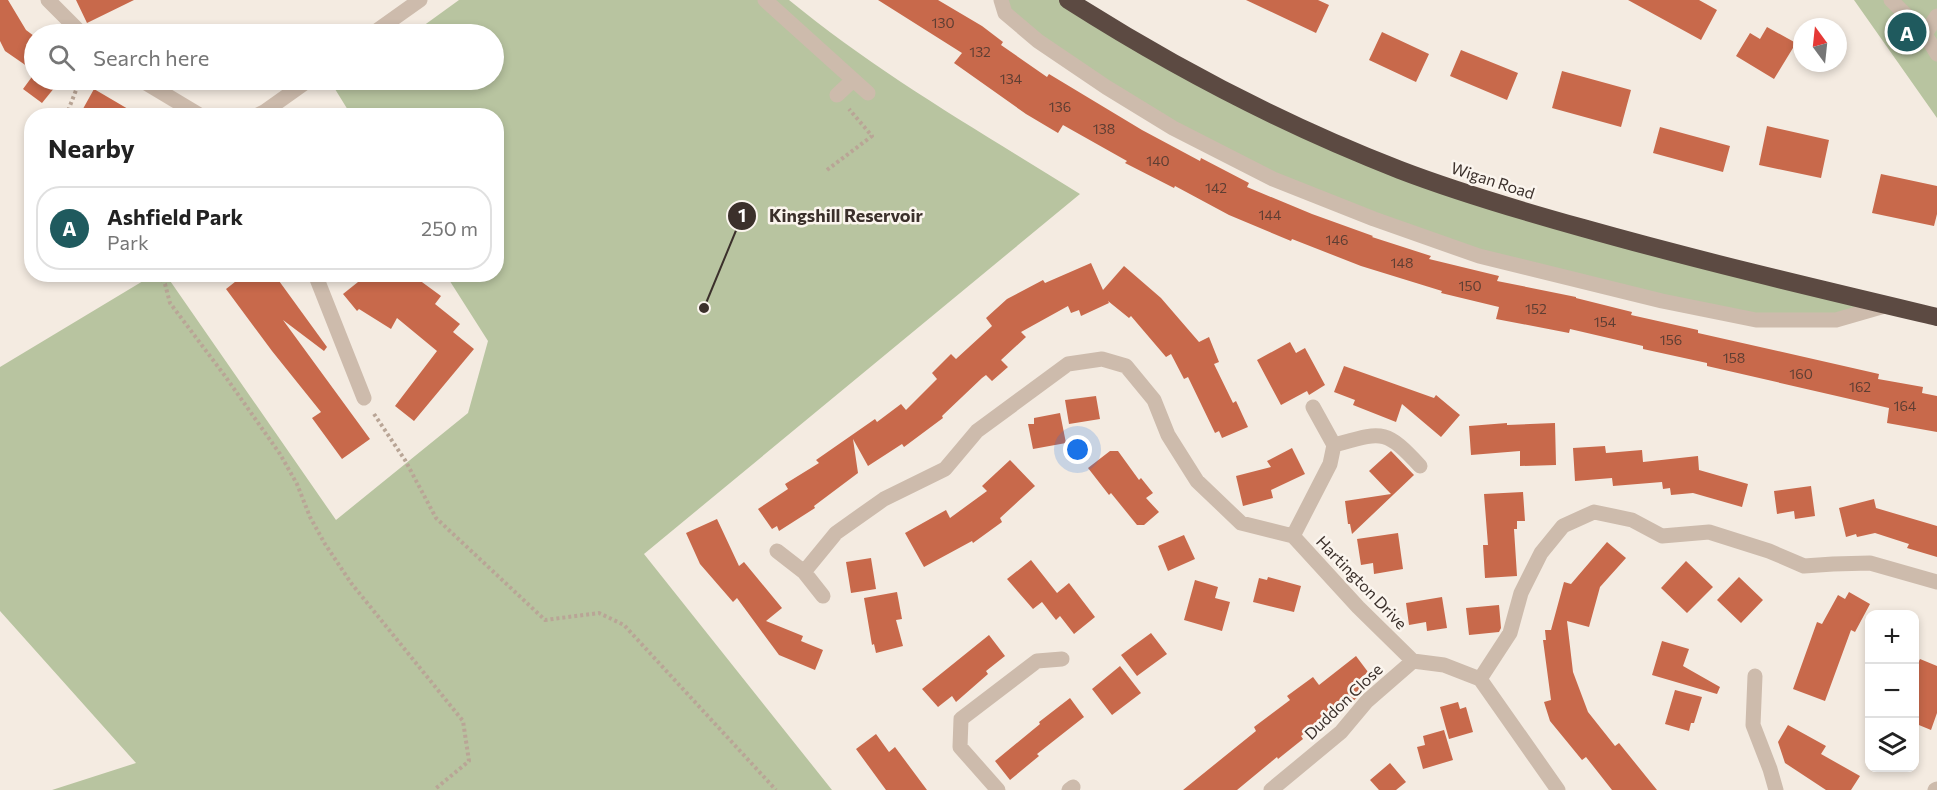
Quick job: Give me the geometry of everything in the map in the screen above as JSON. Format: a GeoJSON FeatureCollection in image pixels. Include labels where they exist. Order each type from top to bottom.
{"type":"FeatureCollection","features":[{"type":"Feature","properties":{"kind":"highway","name":"Wigan Road"},"geometry":{"type":"LineString","coordinates":[[1068,0],[1196,76],[1298,127],[1401,171],[1511,208],[1653,248],[1937,316]]}},
{"type":"Feature","properties":{"kind":"street"},"geometry":{"type":"LineString","coordinates":[[48,0],[72,24]]}},
{"type":"Feature","properties":{"kind":"street"},"geometry":{"type":"LineString","coordinates":[[386,24],[420,0]]}},
{"type":"Feature","properties":{"kind":"street"},"geometry":{"type":"LineString","coordinates":[[765,0],[868,93]]}},
{"type":"Feature","properties":{"kind":"street"},"geometry":{"type":"LineString","coordinates":[[1001,0],[1005,13],[1038,41],[1106,87],[1173,128],[1273,179],[1374,219],[1479,256],[1662,301],[1756,320],[1836,320],[1888,305]]}},
{"type":"Feature","properties":{"kind":"street"},"geometry":{"type":"LineString","coordinates":[[1891,0],[1925,34],[1937,54]]}},
{"type":"Feature","properties":{"kind":"street"},"geometry":{"type":"LineString","coordinates":[[1925,34],[1937,16]]}},
{"type":"Feature","properties":{"kind":"street"},"geometry":{"type":"LineString","coordinates":[[838,95],[853,80]]}},
{"type":"Feature","properties":{"kind":"street"},"geometry":{"type":"LineString","coordinates":[[158,90],[188,108]]}},
{"type":"Feature","properties":{"kind":"street"},"geometry":{"type":"LineString","coordinates":[[270,108],[295,90]]}},
{"type":"Feature","properties":{"kind":"street"},"geometry":{"type":"LineString","coordinates":[[318,282],[364,398]]}},
{"type":"Feature","properties":{"kind":"street","name":"Hartington Drive"},"geometry":{"type":"LineString","coordinates":[[804,572],[836,533],[884,499],[945,469],[977,431],[1068,364],[1102,359],[1126,366],[1154,400],[1168,435],[1197,481],[1241,523],[1293,536],[1358,607],[1413,661]]}},
{"type":"Feature","properties":{"kind":"street"},"geometry":{"type":"LineString","coordinates":[[1293,536],[1330,464],[1334,445],[1313,407]]}},
{"type":"Feature","properties":{"kind":"street"},"geometry":{"type":"LineString","coordinates":[[1334,445],[1377,435],[1387,437],[1400,444],[1420,466]]}},
{"type":"Feature","properties":{"kind":"street"},"geometry":{"type":"LineString","coordinates":[[1480,679],[1510,633],[1521,593],[1541,554],[1563,526],[1594,512],[1632,520],[1662,536],[1709,532],[1769,551],[1804,566],[1870,563],[1937,582]]}},
{"type":"Feature","properties":{"kind":"street"},"geometry":{"type":"LineString","coordinates":[[777,551],[804,572],[823,596]]}},
{"type":"Feature","properties":{"kind":"street"},"geometry":{"type":"LineString","coordinates":[[998,790],[960,747],[961,718],[1037,661],[1062,659]]}},
{"type":"Feature","properties":{"kind":"street"},"geometry":{"type":"LineString","coordinates":[[1413,661],[1444,665],[1480,679],[1558,790]]}},
{"type":"Feature","properties":{"kind":"street","name":"Duddon Close"},"geometry":{"type":"LineString","coordinates":[[1270,790],[1341,732],[1367,701],[1413,661]]}},
{"type":"Feature","properties":{"kind":"street"},"geometry":{"type":"LineString","coordinates":[[1755,676],[1753,725],[1776,790]]}},
{"type":"Feature","properties":{"kind":"path"},"geometry":{"type":"LineString","coordinates":[[69,108],[76,90]]}},
{"type":"Feature","properties":{"kind":"path"},"geometry":{"type":"LineString","coordinates":[[827,170],[872,136],[838,95]]}},
{"type":"Feature","properties":{"kind":"path"},"geometry":{"type":"LineString","coordinates":[[164,282],[171,303],[280,454],[297,484],[310,517],[351,583],[462,721],[469,761],[434,790]]}},
{"type":"Feature","properties":{"kind":"path"},"geometry":{"type":"LineString","coordinates":[[364,398],[405,460],[436,518],[545,620],[599,613],[624,625],[776,790]]}},
{"type":"Feature","properties":{"kind":"green space"},"geometry":{"type":"Polygon","coordinates":[[[459,0],[789,0],[895,78],[1080,194],[644,554],[832,790],[52,790],[136,763],[0,611],[0,367],[141,282],[171,282],[336,520],[468,413],[488,341],[450,282],[504,282],[504,108],[347,108],[336,90],[504,90],[504,24],[426,24],[459,0]]]}},
{"type":"Feature","properties":{"kind":"green space"},"geometry":{"type":"Polygon","coordinates":[[[1001,0],[1068,0],[1094,17],[1401,171],[1888,305],[1836,320],[1756,320],[1479,256],[1273,179],[1038,41],[1001,0]]]}},
{"type":"Feature","properties":{"kind":"green space"},"geometry":{"type":"Polygon","coordinates":[[[1854,0],[1937,0],[1937,118],[1854,0]]]}},
{"type":"Feature","properties":{"kind":"building"},"geometry":{"type":"Polygon","coordinates":[[[0,0],[8,0],[24,27],[24,64],[5,51],[0,41],[0,0]]]}},
{"type":"Feature","properties":{"kind":"building"},"geometry":{"type":"Polygon","coordinates":[[[76,0],[134,0],[87,23],[76,0]]]}},
{"type":"Feature","properties":{"kind":"building"},"geometry":{"type":"Polygon","coordinates":[[[878,0],[938,0],[982,26],[1003,42],[1001,45],[1047,77],[1049,74],[1142,130],[1200,161],[1201,158],[1249,183],[1247,187],[1372,237],[1431,256],[1429,259],[1499,276],[1497,281],[1576,297],[1632,312],[1631,315],[1698,330],[1698,333],[1879,374],[1878,379],[1923,387],[1922,393],[1937,396],[1937,432],[1887,423],[1889,408],[1707,366],[1707,363],[1643,349],[1643,346],[1570,329],[1569,333],[1496,319],[1499,307],[1441,293],[1442,291],[1361,266],[1292,239],[1291,241],[1229,215],[1175,186],[1174,188],[1125,163],[1127,161],[1063,125],[1058,133],[1026,114],[954,63],[962,53],[878,0]]]}},
{"type":"Feature","properties":{"kind":"building"},"geometry":{"type":"Polygon","coordinates":[[[1246,0],[1318,0],[1329,5],[1316,33],[1246,0]]]}},
{"type":"Feature","properties":{"kind":"building"},"geometry":{"type":"Polygon","coordinates":[[[1628,0],[1699,0],[1717,10],[1701,40],[1628,0]]]}},
{"type":"Feature","properties":{"kind":"building"},"geometry":{"type":"Polygon","coordinates":[[[1767,27],[1793,41],[1793,48],[1774,79],[1736,56],[1750,33],[1760,39],[1767,27]]]}},
{"type":"Feature","properties":{"kind":"building"},"geometry":{"type":"Polygon","coordinates":[[[1382,32],[1429,54],[1416,82],[1369,60],[1382,32]]]}},
{"type":"Feature","properties":{"kind":"building"},"geometry":{"type":"Polygon","coordinates":[[[1461,50],[1518,73],[1507,100],[1450,76],[1461,50]]]}},
{"type":"Feature","properties":{"kind":"building"},"geometry":{"type":"Polygon","coordinates":[[[1562,71],[1631,90],[1621,127],[1552,108],[1562,71]]]}},
{"type":"Feature","properties":{"kind":"building"},"geometry":{"type":"Polygon","coordinates":[[[24,90],[53,90],[42,103],[24,90]]]}},
{"type":"Feature","properties":{"kind":"building"},"geometry":{"type":"Polygon","coordinates":[[[93,90],[96,90],[126,108],[83,108],[93,90]]]}},
{"type":"Feature","properties":{"kind":"building"},"geometry":{"type":"Polygon","coordinates":[[[1767,126],[1829,140],[1821,178],[1759,165],[1767,126]]]}},
{"type":"Feature","properties":{"kind":"building"},"geometry":{"type":"Polygon","coordinates":[[[1660,127],[1730,146],[1723,172],[1653,153],[1660,127]]]}},
{"type":"Feature","properties":{"kind":"building"},"geometry":{"type":"Polygon","coordinates":[[[1881,174],[1937,186],[1937,214],[1934,226],[1872,213],[1881,174]]]}},
{"type":"Feature","properties":{"kind":"building"},"geometry":{"type":"Polygon","coordinates":[[[1091,263],[1103,290],[1124,266],[1161,298],[1199,342],[1209,337],[1219,362],[1214,364],[1233,403],[1236,401],[1248,427],[1222,438],[1219,431],[1215,433],[1188,377],[1184,379],[1171,354],[1166,357],[1131,316],[1129,318],[1108,301],[1109,303],[1081,316],[1079,310],[1071,313],[1068,306],[1021,332],[1026,337],[1001,360],[1008,367],[992,381],[986,375],[982,378],[942,416],[943,418],[904,447],[902,444],[868,466],[853,439],[858,473],[814,506],[815,508],[779,531],[777,526],[772,529],[758,509],[788,489],[785,484],[819,463],[816,460],[875,419],[877,422],[901,404],[906,410],[937,379],[932,373],[951,354],[956,359],[992,326],[986,318],[1007,299],[1043,280],[1045,283],[1091,263]]]}},
{"type":"Feature","properties":{"kind":"building"},"geometry":{"type":"Polygon","coordinates":[[[235,282],[280,282],[327,347],[324,351],[283,320],[370,439],[342,459],[312,418],[321,412],[226,289],[235,282]]]}},
{"type":"Feature","properties":{"kind":"building"},"geometry":{"type":"Polygon","coordinates":[[[358,282],[422,282],[441,296],[435,304],[460,324],[453,332],[474,349],[414,421],[395,406],[437,351],[397,318],[391,329],[359,309],[357,311],[343,294],[358,282]]]}},
{"type":"Feature","properties":{"kind":"building"},"geometry":{"type":"Polygon","coordinates":[[[1290,342],[1296,353],[1305,348],[1325,385],[1309,395],[1307,391],[1281,405],[1257,360],[1290,342]]]}},
{"type":"Feature","properties":{"kind":"building"},"geometry":{"type":"Polygon","coordinates":[[[1344,366],[1434,398],[1436,395],[1460,415],[1441,437],[1402,404],[1396,422],[1353,405],[1355,400],[1334,392],[1344,366]]]}},
{"type":"Feature","properties":{"kind":"building"},"geometry":{"type":"Polygon","coordinates":[[[1096,396],[1100,419],[1069,424],[1065,400],[1096,396]]]}},
{"type":"Feature","properties":{"kind":"building"},"geometry":{"type":"Polygon","coordinates":[[[1060,413],[1066,443],[1033,449],[1028,424],[1034,424],[1034,418],[1060,413]]]}},
{"type":"Feature","properties":{"kind":"building"},"geometry":{"type":"Polygon","coordinates":[[[1507,423],[1507,425],[1555,423],[1556,465],[1520,466],[1520,451],[1471,455],[1469,426],[1507,423]]]}},
{"type":"Feature","properties":{"kind":"building"},"geometry":{"type":"Polygon","coordinates":[[[1605,446],[1606,453],[1642,450],[1643,462],[1698,456],[1699,470],[1748,484],[1742,507],[1693,493],[1671,495],[1670,488],[1663,489],[1662,482],[1613,486],[1612,478],[1575,481],[1573,448],[1605,446]]]}},
{"type":"Feature","properties":{"kind":"building"},"geometry":{"type":"Polygon","coordinates":[[[1292,448],[1305,474],[1271,490],[1273,498],[1243,506],[1236,476],[1271,467],[1267,461],[1292,448]]]}},
{"type":"Feature","properties":{"kind":"building"},"geometry":{"type":"Polygon","coordinates":[[[1110,451],[1118,451],[1139,480],[1141,478],[1153,493],[1146,498],[1159,512],[1144,525],[1137,525],[1088,468],[1110,451]]]}},
{"type":"Feature","properties":{"kind":"building"},"geometry":{"type":"Polygon","coordinates":[[[1391,451],[1414,475],[1352,534],[1350,524],[1348,524],[1345,501],[1391,494],[1369,471],[1391,451]]]}},
{"type":"Feature","properties":{"kind":"building"},"geometry":{"type":"Polygon","coordinates":[[[1010,460],[1035,486],[1000,518],[1002,522],[973,543],[972,541],[924,567],[905,533],[946,510],[950,518],[987,491],[982,486],[1010,460]]]}},
{"type":"Feature","properties":{"kind":"building"},"geometry":{"type":"Polygon","coordinates":[[[1811,486],[1815,516],[1795,519],[1794,511],[1777,514],[1774,491],[1811,486]]]}},
{"type":"Feature","properties":{"kind":"building"},"geometry":{"type":"Polygon","coordinates":[[[1523,492],[1525,521],[1517,521],[1517,529],[1514,529],[1517,576],[1485,578],[1483,545],[1488,545],[1484,494],[1523,492]]]}},
{"type":"Feature","properties":{"kind":"building"},"geometry":{"type":"Polygon","coordinates":[[[1874,499],[1876,508],[1937,526],[1937,557],[1907,548],[1909,544],[1875,533],[1846,537],[1839,508],[1874,499]]]}},
{"type":"Feature","properties":{"kind":"building"},"geometry":{"type":"Polygon","coordinates":[[[717,519],[739,566],[744,562],[782,608],[766,621],[803,636],[801,641],[823,650],[815,670],[779,655],[737,598],[733,602],[700,564],[686,533],[717,519]]]}},
{"type":"Feature","properties":{"kind":"building"},"geometry":{"type":"Polygon","coordinates":[[[1398,533],[1403,569],[1374,574],[1373,563],[1361,565],[1357,539],[1398,533]]]}},
{"type":"Feature","properties":{"kind":"building"},"geometry":{"type":"Polygon","coordinates":[[[1184,535],[1195,559],[1168,571],[1158,546],[1184,535]]]}},
{"type":"Feature","properties":{"kind":"building"},"geometry":{"type":"Polygon","coordinates":[[[1607,542],[1626,558],[1600,587],[1589,627],[1567,621],[1573,672],[1588,712],[1615,746],[1619,743],[1657,790],[1612,790],[1586,757],[1582,760],[1550,721],[1544,702],[1551,700],[1543,640],[1546,640],[1545,630],[1551,630],[1564,582],[1571,584],[1607,542]]]}},
{"type":"Feature","properties":{"kind":"building"},"geometry":{"type":"Polygon","coordinates":[[[871,558],[876,589],[851,593],[846,562],[871,558]]]}},
{"type":"Feature","properties":{"kind":"building"},"geometry":{"type":"Polygon","coordinates":[[[1031,560],[1057,593],[1069,583],[1095,617],[1074,634],[1060,616],[1056,620],[1042,602],[1033,609],[1007,579],[1031,560]]]}},
{"type":"Feature","properties":{"kind":"building"},"geometry":{"type":"Polygon","coordinates":[[[1686,561],[1713,587],[1687,613],[1661,588],[1686,561]]]}},
{"type":"Feature","properties":{"kind":"building"},"geometry":{"type":"Polygon","coordinates":[[[1268,577],[1301,586],[1294,612],[1253,602],[1259,578],[1267,580],[1268,577]]]}},
{"type":"Feature","properties":{"kind":"building"},"geometry":{"type":"Polygon","coordinates":[[[1739,577],[1763,600],[1741,623],[1717,600],[1739,577]]]}},
{"type":"Feature","properties":{"kind":"building"},"geometry":{"type":"Polygon","coordinates":[[[1195,580],[1218,587],[1215,598],[1230,602],[1222,631],[1184,620],[1195,580]]]}},
{"type":"Feature","properties":{"kind":"building"},"geometry":{"type":"Polygon","coordinates":[[[897,592],[902,619],[896,620],[903,646],[876,653],[874,644],[872,645],[864,598],[897,592]]]}},
{"type":"Feature","properties":{"kind":"building"},"geometry":{"type":"Polygon","coordinates":[[[1849,592],[1870,604],[1855,632],[1851,630],[1825,701],[1793,689],[1817,622],[1822,624],[1838,595],[1845,599],[1849,592]]]}},
{"type":"Feature","properties":{"kind":"building"},"geometry":{"type":"Polygon","coordinates":[[[1442,597],[1447,628],[1427,631],[1426,622],[1409,625],[1406,603],[1442,597]]]}},
{"type":"Feature","properties":{"kind":"building"},"geometry":{"type":"Polygon","coordinates":[[[1499,605],[1501,628],[1499,632],[1469,635],[1466,608],[1499,605]]]}},
{"type":"Feature","properties":{"kind":"building"},"geometry":{"type":"Polygon","coordinates":[[[1151,633],[1167,654],[1137,676],[1121,655],[1151,633]]]}},
{"type":"Feature","properties":{"kind":"building"},"geometry":{"type":"Polygon","coordinates":[[[989,635],[1005,656],[986,671],[988,674],[956,702],[952,696],[938,707],[922,689],[989,635]]]}},
{"type":"Feature","properties":{"kind":"building"},"geometry":{"type":"Polygon","coordinates":[[[1662,641],[1689,649],[1683,666],[1720,687],[1717,694],[1652,675],[1662,641]]]}},
{"type":"Feature","properties":{"kind":"building"},"geometry":{"type":"Polygon","coordinates":[[[1356,656],[1368,672],[1356,682],[1364,691],[1349,705],[1347,701],[1301,736],[1303,739],[1237,790],[1183,790],[1256,731],[1254,727],[1290,700],[1287,696],[1313,677],[1319,685],[1356,656]]]}},
{"type":"Feature","properties":{"kind":"building"},"geometry":{"type":"Polygon","coordinates":[[[1920,659],[1937,666],[1937,713],[1931,730],[1919,725],[1920,659]]]}},
{"type":"Feature","properties":{"kind":"building"},"geometry":{"type":"Polygon","coordinates":[[[1120,666],[1141,693],[1112,715],[1092,689],[1120,666]]]}},
{"type":"Feature","properties":{"kind":"building"},"geometry":{"type":"Polygon","coordinates":[[[1675,690],[1702,697],[1694,723],[1691,723],[1689,731],[1665,724],[1675,690]]]}},
{"type":"Feature","properties":{"kind":"building"},"geometry":{"type":"Polygon","coordinates":[[[1070,698],[1084,717],[1037,754],[1039,756],[1010,780],[995,761],[1070,698]]]}},
{"type":"Feature","properties":{"kind":"building"},"geometry":{"type":"Polygon","coordinates":[[[1458,702],[1460,709],[1466,707],[1473,732],[1449,739],[1440,707],[1458,702]]]}},
{"type":"Feature","properties":{"kind":"building"},"geometry":{"type":"Polygon","coordinates":[[[1788,725],[1826,746],[1821,754],[1860,776],[1851,790],[1826,790],[1785,763],[1778,742],[1788,725]]]}},
{"type":"Feature","properties":{"kind":"building"},"geometry":{"type":"Polygon","coordinates":[[[1444,730],[1453,760],[1423,769],[1417,747],[1425,745],[1423,736],[1444,730]]]}},
{"type":"Feature","properties":{"kind":"building"},"geometry":{"type":"Polygon","coordinates":[[[876,734],[889,752],[895,747],[927,790],[886,790],[856,749],[876,734]]]}},
{"type":"Feature","properties":{"kind":"building"},"geometry":{"type":"Polygon","coordinates":[[[1390,763],[1406,782],[1396,790],[1379,790],[1370,780],[1390,763]]]}},
{"type":"Feature","properties":{"kind":"place","name":"Ashfield Park"},"geometry":{"type":"Point","coordinates":[1907,32]}},
{"type":"Feature","properties":{"kind":"place","name":"Kingshill Reservoir"},"geometry":{"type":"Point","coordinates":[704,308]}}]}
